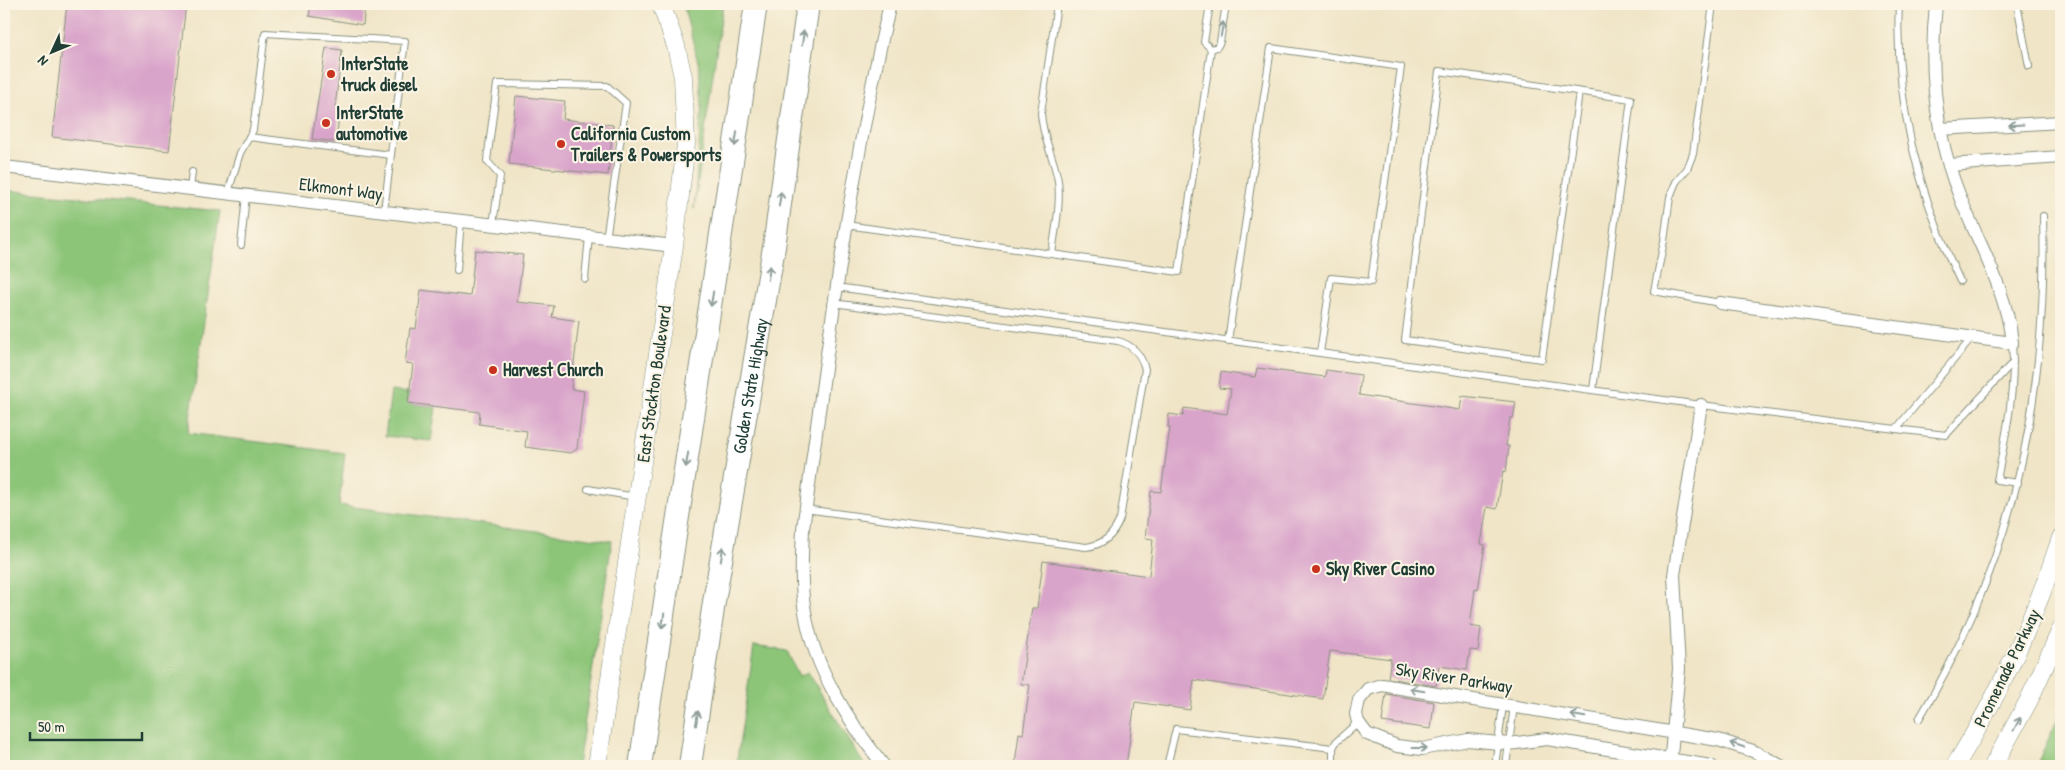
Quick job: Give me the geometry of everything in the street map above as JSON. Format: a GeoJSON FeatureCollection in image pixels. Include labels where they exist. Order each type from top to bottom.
{"type":"FeatureCollection","features":[{"type":"Feature","properties":{"kind":"highway"},"geometry":{"type":"LineString","coordinates":[[742,99],[748,4]]}},
{"type":"Feature","properties":{"kind":"highway"},"geometry":{"type":"LineString","coordinates":[[640,766],[756,4]]}},
{"type":"Feature","properties":{"kind":"highway","name":"Golden State Highway"},"geometry":{"type":"LineString","coordinates":[[690,766],[714,602],[774,247],[808,4]]}},
{"type":"Feature","properties":{"kind":"main road","name":"East Stockton Boulevard"},"geometry":{"type":"LineString","coordinates":[[597,766],[674,246],[686,144],[686,108],[683,77],[676,46],[661,4]]}},
{"type":"Feature","properties":{"kind":"main road","name":"Promenade Parkway"},"geometry":{"type":"LineString","coordinates":[[1955,766],[1984,719],[2017,653],[2044,589],[2061,538]]}},
{"type":"Feature","properties":{"kind":"main road","name":"Promenade Parkway"},"geometry":{"type":"LineString","coordinates":[[1993,766],[2029,700],[2061,630]]}},
{"type":"Feature","properties":{"kind":"street"},"geometry":{"type":"LineString","coordinates":[[884,766],[842,704],[820,662],[811,638],[802,594],[802,528],[845,225],[890,4]]}},
{"type":"Feature","properties":{"kind":"street"},"geometry":{"type":"LineString","coordinates":[[1720,303],[2012,343],[2008,316],[1998,282],[1960,197],[1949,165],[1940,129],[1932,71],[1936,4]]}},
{"type":"Feature","properties":{"kind":"street"},"geometry":{"type":"LineString","coordinates":[[1940,129],[2061,122]]}},
{"type":"Feature","properties":{"kind":"street"},"geometry":{"type":"LineString","coordinates":[[1949,165],[2061,157]]}},
{"type":"Feature","properties":{"kind":"street","name":"Elkmont Way"},"geometry":{"type":"LineString","coordinates":[[4,167],[674,246]]}},
{"type":"Feature","properties":{"kind":"street"},"geometry":{"type":"LineString","coordinates":[[1671,762],[1679,669],[1674,575],[1700,405]]}},
{"type":"Feature","properties":{"kind":"street","name":"Sky River Parkway"},"geometry":{"type":"LineString","coordinates":[[1358,722],[1356,714],[1359,700],[1368,689],[1382,685],[1674,731],[1736,744],[1781,766]]}},
{"type":"Feature","properties":{"kind":"street"},"geometry":{"type":"LineString","coordinates":[[1358,722],[1361,729],[1373,738],[1409,748],[1431,748],[1468,740],[1503,743],[1547,738],[1671,762],[1711,766]]}},
{"type":"Feature","properties":{"kind":"lane"},"geometry":{"type":"LineString","coordinates":[[4,26],[6,4]]}},
{"type":"Feature","properties":{"kind":"lane"},"geometry":{"type":"LineString","coordinates":[[1052,254],[1059,192],[1055,169],[1043,130],[1041,113],[1057,4]]}},
{"type":"Feature","properties":{"kind":"lane"},"geometry":{"type":"LineString","coordinates":[[1210,4],[1204,42],[1211,48]]}},
{"type":"Feature","properties":{"kind":"lane"},"geometry":{"type":"LineString","coordinates":[[1211,48],[1217,47],[1220,42],[1226,4]]}},
{"type":"Feature","properties":{"kind":"lane"},"geometry":{"type":"LineString","coordinates":[[1713,4],[1693,154],[1687,169],[1676,182],[1670,197],[1654,291],[1720,303]]}},
{"type":"Feature","properties":{"kind":"lane"},"geometry":{"type":"LineString","coordinates":[[1899,4],[1899,79],[1907,131],[1929,209],[1960,281]]}},
{"type":"Feature","properties":{"kind":"lane"},"geometry":{"type":"LineString","coordinates":[[2017,4],[2029,66]]}},
{"type":"Feature","properties":{"kind":"lane"},"geometry":{"type":"LineString","coordinates":[[228,193],[240,153],[253,130],[265,33],[405,41],[384,211]]}},
{"type":"Feature","properties":{"kind":"lane"},"geometry":{"type":"LineString","coordinates":[[845,225],[1179,272],[1187,227],[1211,48]]}},
{"type":"Feature","properties":{"kind":"lane"},"geometry":{"type":"LineString","coordinates":[[1228,341],[1271,48],[1401,67],[1371,282],[1331,278],[1320,353]]}},
{"type":"Feature","properties":{"kind":"lane"},"geometry":{"type":"LineString","coordinates":[[1579,92],[1542,359],[1404,340],[1439,72],[1631,99],[1593,390]]}},
{"type":"Feature","properties":{"kind":"lane"},"geometry":{"type":"LineString","coordinates":[[493,224],[500,176],[487,161],[497,84],[607,86],[626,103],[606,239]]}},
{"type":"Feature","properties":{"kind":"lane"},"geometry":{"type":"LineString","coordinates":[[249,137],[391,155]]}},
{"type":"Feature","properties":{"kind":"lane"},"geometry":{"type":"LineString","coordinates":[[190,189],[192,172]]}},
{"type":"Feature","properties":{"kind":"lane"},"geometry":{"type":"LineString","coordinates":[[240,245],[246,195]]}},
{"type":"Feature","properties":{"kind":"lane"},"geometry":{"type":"LineString","coordinates":[[1919,719],[1941,680],[1978,601],[2003,537],[2018,483],[2035,397],[2040,356],[2044,282],[2043,216]]}},
{"type":"Feature","properties":{"kind":"lane"},"geometry":{"type":"LineString","coordinates":[[457,270],[461,220]]}},
{"type":"Feature","properties":{"kind":"lane"},"geometry":{"type":"LineString","coordinates":[[586,279],[589,236]]}},
{"type":"Feature","properties":{"kind":"lane"},"geometry":{"type":"LineString","coordinates":[[836,287],[1700,405],[1946,435],[2013,362]]}},
{"type":"Feature","properties":{"kind":"lane"},"geometry":{"type":"LineString","coordinates":[[805,509],[1086,547],[1100,544],[1113,534],[1120,519],[1145,369],[1137,352],[1132,347],[1118,341],[833,303]]}},
{"type":"Feature","properties":{"kind":"lane"},"geometry":{"type":"LineString","coordinates":[[1896,429],[1973,337]]}},
{"type":"Feature","properties":{"kind":"lane"},"geometry":{"type":"LineString","coordinates":[[2012,343],[2013,362],[2010,414],[1997,480],[2018,483]]}},
{"type":"Feature","properties":{"kind":"lane"},"geometry":{"type":"LineString","coordinates":[[588,489],[637,497]]}},
{"type":"Feature","properties":{"kind":"lane"},"geometry":{"type":"LineString","coordinates":[[1495,766],[1503,743],[1509,704]]}},
{"type":"Feature","properties":{"kind":"lane"},"geometry":{"type":"LineString","coordinates":[[1506,766],[1503,743],[1509,704]]}},
{"type":"Feature","properties":{"kind":"lane"},"geometry":{"type":"LineString","coordinates":[[1333,766],[1333,748],[1342,735],[1358,722]]}},
{"type":"Feature","properties":{"kind":"lane"},"geometry":{"type":"LineString","coordinates":[[1166,766],[1176,729],[1333,748]]}},
{"type":"Feature","properties":{"kind":"green space"},"geometry":{"type":"Polygon","coordinates":[[[683,4],[723,4],[694,209],[702,105],[699,66],[683,4]]]}},
{"type":"Feature","properties":{"kind":"green space"},"geometry":{"type":"Polygon","coordinates":[[[4,190],[220,211],[188,433],[345,453],[339,505],[612,541],[578,766],[4,766],[4,190]]]}},
{"type":"Feature","properties":{"kind":"green space"},"geometry":{"type":"Polygon","coordinates":[[[391,391],[410,393],[409,403],[436,407],[431,441],[385,436],[391,391]]]}},
{"type":"Feature","properties":{"kind":"green space"},"geometry":{"type":"Polygon","coordinates":[[[754,646],[787,651],[799,676],[808,672],[865,766],[736,766],[754,646]]]}},
{"type":"Feature","properties":{"kind":"green space"},"geometry":{"type":"Polygon","coordinates":[[[2061,712],[2061,766],[2036,766],[2061,712]]]}},
{"type":"Feature","properties":{"kind":"building"},"geometry":{"type":"Polygon","coordinates":[[[67,4],[186,4],[169,151],[52,137],[67,4]]]}},
{"type":"Feature","properties":{"kind":"building"},"geometry":{"type":"Polygon","coordinates":[[[311,4],[365,4],[363,25],[309,16],[311,4]]]}},
{"type":"Feature","properties":{"kind":"building"},"geometry":{"type":"Polygon","coordinates":[[[326,48],[342,50],[335,107],[340,107],[336,142],[312,139],[326,48]]]}},
{"type":"Feature","properties":{"kind":"building","name":"California Custom Trailers & Powersports"},"geometry":{"type":"Polygon","coordinates":[[[516,96],[565,101],[563,119],[613,125],[608,175],[509,164],[516,96]]]}},
{"type":"Feature","properties":{"kind":"building","name":"Harvest Church"},"geometry":{"type":"Polygon","coordinates":[[[475,250],[523,255],[517,302],[554,306],[552,317],[579,321],[571,389],[584,391],[577,449],[571,453],[525,447],[527,431],[479,424],[480,412],[408,403],[413,364],[405,363],[410,328],[416,329],[421,290],[470,296],[475,250]]]}},
{"type":"Feature","properties":{"kind":"building","name":"Sky River Casino"},"geometry":{"type":"Polygon","coordinates":[[[1257,368],[1325,377],[1326,370],[1361,375],[1359,395],[1460,410],[1462,396],[1516,402],[1513,418],[1510,418],[1506,446],[1509,446],[1506,472],[1503,471],[1497,509],[1487,507],[1481,544],[1485,545],[1478,590],[1475,589],[1470,626],[1481,628],[1478,651],[1470,650],[1467,670],[1439,666],[1436,686],[1388,678],[1391,659],[1330,651],[1323,699],[1194,680],[1190,710],[1135,702],[1126,766],[1015,764],[1019,733],[1023,734],[1030,685],[1021,684],[1032,608],[1037,608],[1043,561],[1149,576],[1153,539],[1145,538],[1151,491],[1161,492],[1170,427],[1168,427],[1169,414],[1183,416],[1184,408],[1227,414],[1231,389],[1219,388],[1221,372],[1255,377],[1257,368]]]}},
{"type":"Feature","properties":{"kind":"building"},"geometry":{"type":"Polygon","coordinates":[[[1386,694],[1434,702],[1431,729],[1382,722],[1386,694]]]}},
{"type":"Feature","properties":{"kind":"place","name":"InterState truck diesel"},"geometry":{"type":"Point","coordinates":[331,74]}},
{"type":"Feature","properties":{"kind":"place","name":"InterState automotive"},"geometry":{"type":"Point","coordinates":[326,123]}},
{"type":"Feature","properties":{"kind":"place","name":"California Custom Trailers & Powersports"},"geometry":{"type":"Point","coordinates":[561,144]}},
{"type":"Feature","properties":{"kind":"place","name":"Harvest Church"},"geometry":{"type":"Point","coordinates":[493,370]}},
{"type":"Feature","properties":{"kind":"place","name":"Sky River Casino"},"geometry":{"type":"Point","coordinates":[1316,569]}}]}
